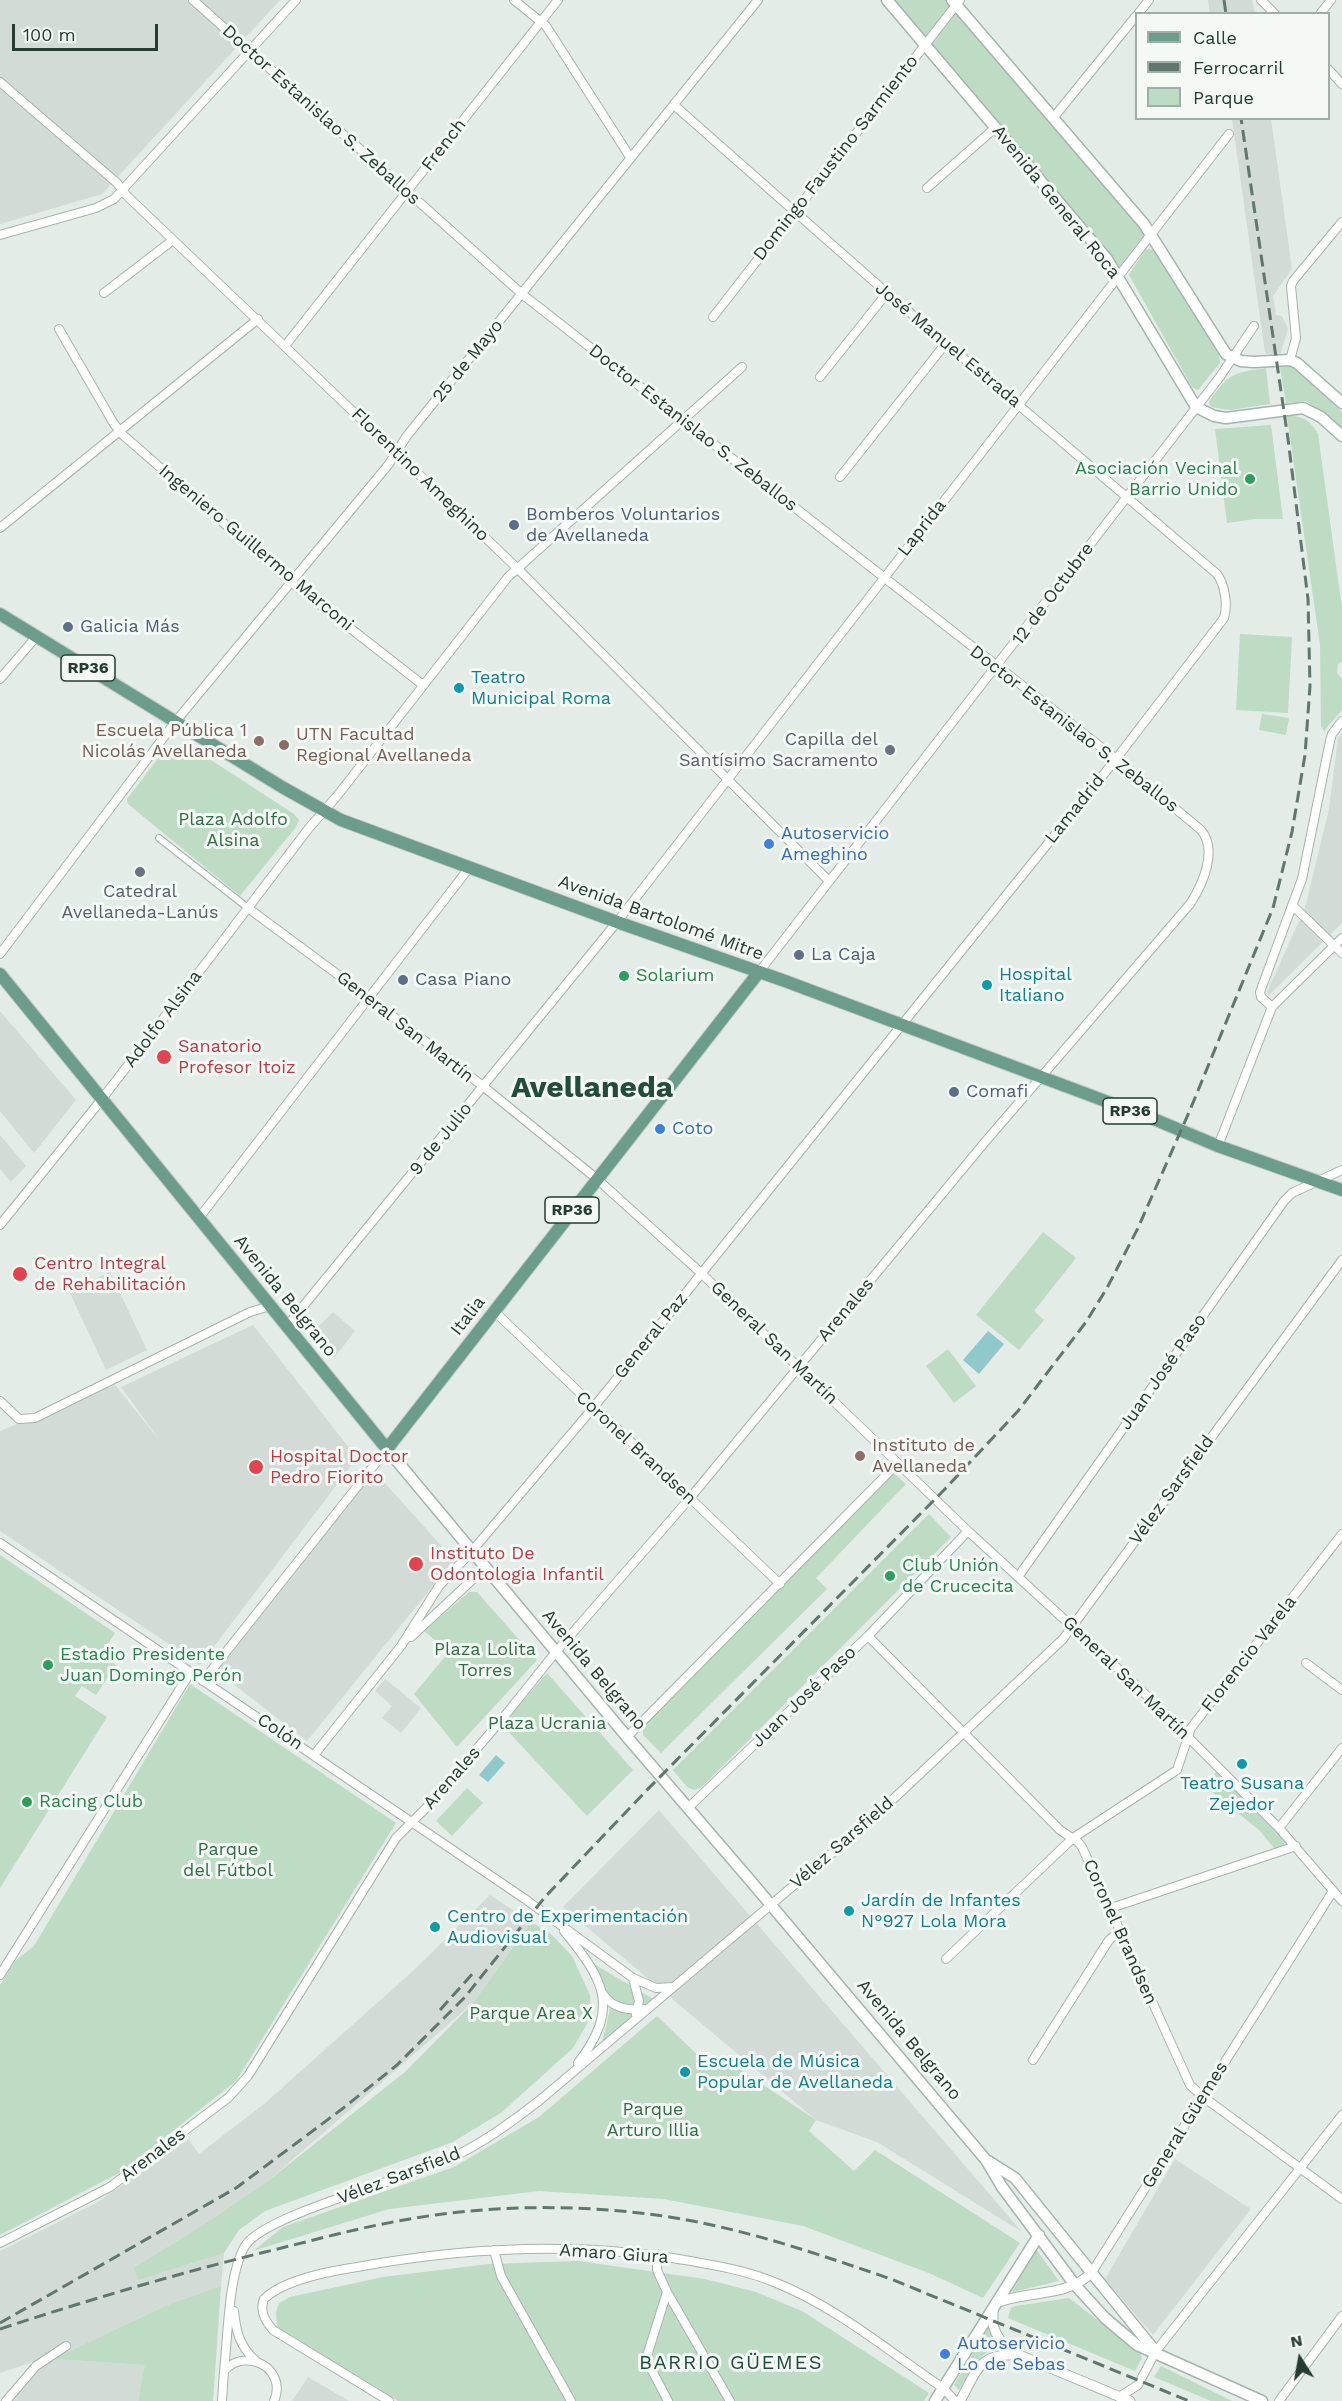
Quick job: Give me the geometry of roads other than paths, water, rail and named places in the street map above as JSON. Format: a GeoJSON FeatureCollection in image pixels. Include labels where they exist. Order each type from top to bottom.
{"type":"FeatureCollection","features":[{"type":"Feature","properties":{"kind":"main road","name":"Avenida General Roca"},"geometry":{"type":"LineString","coordinates":[[887,0],[1118,276],[1196,407]]}},
{"type":"Feature","properties":{"kind":"main road"},"geometry":{"type":"LineString","coordinates":[[956,2],[1152,234],[1223,350],[1231,358],[1254,362],[1290,360],[1301,366],[1342,402]]}},
{"type":"Feature","properties":{"kind":"main road"},"geometry":{"type":"LineString","coordinates":[[1196,407],[1214,416],[1226,418],[1303,408],[1321,417],[1342,436]]}},
{"type":"Feature","properties":{"kind":"main road","name":"Avenida Bartolomé Mitre"},"geometry":{"type":"LineString","coordinates":[[0,614],[324,812],[341,820],[759,972],[1218,1146],[1342,1190]]}},
{"type":"Feature","properties":{"kind":"main road","name":"Italia"},"geometry":{"type":"LineString","coordinates":[[387,1449],[759,972]]}},
{"type":"Feature","properties":{"kind":"main road","name":"Avenida Belgrano"},"geometry":{"type":"LineString","coordinates":[[0,974],[555,1653],[771,1904],[986,2160],[1002,2187],[1075,2285],[1101,2314],[1137,2345],[1156,2351],[1263,2401]]}},
{"type":"Feature","properties":{"kind":"main road","name":"Avenida Belgrano"},"geometry":{"type":"LineString","coordinates":[[986,2160],[1015,2178],[1156,2351]]}},
{"type":"Feature","properties":{"kind":"main road"},"geometry":{"type":"LineString","coordinates":[[934,2401],[1039,2235]]}},
{"type":"Feature","properties":{"kind":"street","name":"Doctor Estanislao S. Zeballos"},"geometry":{"type":"LineString","coordinates":[[193,0],[522,294],[1116,759],[1208,837]]}},
{"type":"Feature","properties":{"kind":"street"},"geometry":{"type":"LineString","coordinates":[[0,235],[96,208],[114,200],[297,0]]}},
{"type":"Feature","properties":{"kind":"street"},"geometry":{"type":"LineString","coordinates":[[514,0],[541,20],[630,157]]}},
{"type":"Feature","properties":{"kind":"street","name":"French"},"geometry":{"type":"LineString","coordinates":[[285,346],[558,0]]}},
{"type":"Feature","properties":{"kind":"street","name":"25 de Mayo"},"geometry":{"type":"LineString","coordinates":[[0,954],[176,722],[389,464],[406,437],[758,0]]}},
{"type":"Feature","properties":{"kind":"street"},"geometry":{"type":"LineString","coordinates":[[1139,12],[1149,0]]}},
{"type":"Feature","properties":{"kind":"street"},"geometry":{"type":"LineString","coordinates":[[1261,0],[1273,12]]}},
{"type":"Feature","properties":{"kind":"street"},"geometry":{"type":"LineString","coordinates":[[1322,12],[1331,0]]}},
{"type":"Feature","properties":{"kind":"street","name":"Domingo Faustino Sarmiento"},"geometry":{"type":"LineString","coordinates":[[713,317],[956,2]]}},
{"type":"Feature","properties":{"kind":"street"},"geometry":{"type":"LineString","coordinates":[[1054,117],[1135,17]]}},
{"type":"Feature","properties":{"kind":"street"},"geometry":{"type":"LineString","coordinates":[[1330,70],[1342,84]]}},
{"type":"Feature","properties":{"kind":"street","name":"Florentino Ameghino"},"geometry":{"type":"LineString","coordinates":[[0,82],[117,183],[173,240],[517,568],[829,880]]}},
{"type":"Feature","properties":{"kind":"street","name":"José Manuel Estrada"},"geometry":{"type":"LineString","coordinates":[[674,105],[887,293],[1216,574],[1222,584]]}},
{"type":"Feature","properties":{"kind":"street"},"geometry":{"type":"LineString","coordinates":[[927,188],[995,129]]}},
{"type":"Feature","properties":{"kind":"street","name":"Laprida"},"geometry":{"type":"LineString","coordinates":[[617,922],[1229,134]]}},
{"type":"Feature","properties":{"kind":"street"},"geometry":{"type":"LineString","coordinates":[[1290,360],[1296,338],[1293,281],[1342,222]]}},
{"type":"Feature","properties":{"kind":"street"},"geometry":{"type":"LineString","coordinates":[[104,293],[173,240]]}},
{"type":"Feature","properties":{"kind":"street"},"geometry":{"type":"LineString","coordinates":[[820,377],[887,293]]}},
{"type":"Feature","properties":{"kind":"street"},"geometry":{"type":"LineString","coordinates":[[0,528],[258,319]]}},
{"type":"Feature","properties":{"kind":"street","name":"12 de Octubre"},"geometry":{"type":"LineString","coordinates":[[759,972],[1219,378],[1254,326]]}},
{"type":"Feature","properties":{"kind":"street","name":"Ingeniero Guillermo Marconi"},"geometry":{"type":"LineString","coordinates":[[59,329],[119,430],[291,582],[423,685]]}},
{"type":"Feature","properties":{"kind":"street"},"geometry":{"type":"LineString","coordinates":[[840,477],[946,343]]}},
{"type":"Feature","properties":{"kind":"street"},"geometry":{"type":"LineString","coordinates":[[324,812],[517,568],[742,367]]}},
{"type":"Feature","properties":{"kind":"street","name":"Lamadrid"},"geometry":{"type":"LineString","coordinates":[[901,1025],[1116,759],[1224,618],[1226,608],[1222,584]]}},
{"type":"Feature","properties":{"kind":"street"},"geometry":{"type":"LineString","coordinates":[[0,679],[36,637]]}},
{"type":"Feature","properties":{"kind":"street"},"geometry":{"type":"LineString","coordinates":[[1272,1007],[1261,997],[1260,992],[1293,906],[1308,857],[1332,734],[1342,721]]}},
{"type":"Feature","properties":{"kind":"street","name":"Adolfo Alsina"},"geometry":{"type":"LineString","coordinates":[[0,1225],[102,1099],[324,812]]}},
{"type":"Feature","properties":{"kind":"street","name":"Arenales"},"geometry":{"type":"LineString","coordinates":[[0,2243],[110,2187],[239,2087],[396,1838],[412,1823],[510,1710],[555,1653],[690,1498],[798,1366],[1190,904],[1204,879],[1208,837]]}},
{"type":"Feature","properties":{"kind":"street","name":"General San Martín"},"geometry":{"type":"LineString","coordinates":[[159,838],[248,908],[368,997],[597,1179],[701,1273],[968,1531],[1072,1626],[1186,1736],[1279,1828],[1342,1901]]}},
{"type":"Feature","properties":{"kind":"street"},"geometry":{"type":"LineString","coordinates":[[199,1218],[469,868]]}},
{"type":"Feature","properties":{"kind":"street"},"geometry":{"type":"LineString","coordinates":[[1293,906],[1342,953]]}},
{"type":"Feature","properties":{"kind":"street","name":"9 de Julio"},"geometry":{"type":"LineString","coordinates":[[287,1326],[617,922]]}},
{"type":"Feature","properties":{"kind":"street"},"geometry":{"type":"LineString","coordinates":[[1218,1146],[1272,1007],[1342,938]]}},
{"type":"Feature","properties":{"kind":"street","name":"General Paz"},"geometry":{"type":"LineString","coordinates":[[314,1755],[401,1646],[433,1594],[593,1408],[901,1025]]}},
{"type":"Feature","properties":{"kind":"street","name":"Juan José Paso"},"geometry":{"type":"LineString","coordinates":[[1018,1577],[1284,1201],[1292,1193],[1321,1182],[1342,1170]]}},
{"type":"Feature","properties":{"kind":"street","name":"Vélez Sarsfield"},"geometry":{"type":"LineString","coordinates":[[222,2401],[233,2287],[244,2246],[258,2231],[285,2218],[421,2170],[459,2154],[502,2129],[569,2076],[870,1821],[1063,1639],[1342,1260]]}},
{"type":"Feature","properties":{"kind":"street"},"geometry":{"type":"LineString","coordinates":[[0,1401],[19,1419],[35,1418],[250,1312],[270,1306]]}},
{"type":"Feature","properties":{"kind":"street","name":"Coronel Brandsen"},"geometry":{"type":"LineString","coordinates":[[494,1311],[593,1408],[780,1584]]}},
{"type":"Feature","properties":{"kind":"street","name":"Italia"},"geometry":{"type":"LineString","coordinates":[[202,1680],[387,1449]]}},
{"type":"Feature","properties":{"kind":"street"},"geometry":{"type":"LineString","coordinates":[[627,1737],[898,1463]]}},
{"type":"Feature","properties":{"kind":"street","name":"Juan José Paso"},"geometry":{"type":"LineString","coordinates":[[688,1808],[868,1635],[968,1531]]}},
{"type":"Feature","properties":{"kind":"street","name":"Florencio Varela"},"geometry":{"type":"LineString","coordinates":[[946,1959],[1073,1838],[1173,1774],[1179,1767],[1186,1736],[1342,1534]]}},
{"type":"Feature","properties":{"kind":"street","name":"Colón"},"geometry":{"type":"LineString","coordinates":[[0,1543],[314,1755],[633,1978],[656,1988],[675,1986]]}},
{"type":"Feature","properties":{"kind":"street","name":"General Paz"},"geometry":{"type":"LineString","coordinates":[[401,1646],[486,1567]]}},
{"type":"Feature","properties":{"kind":"street","name":"Coronel Brandsen"},"geometry":{"type":"LineString","coordinates":[[868,1635],[1060,1830],[1082,1847],[1188,2083],[1202,2097],[1342,2199]]}},
{"type":"Feature","properties":{"kind":"street"},"geometry":{"type":"LineString","coordinates":[[1306,1663],[1342,1690]]}},
{"type":"Feature","properties":{"kind":"street"},"geometry":{"type":"LineString","coordinates":[[0,1975],[190,1672]]}},
{"type":"Feature","properties":{"kind":"street"},"geometry":{"type":"LineString","coordinates":[[1279,1828],[1342,1748]]}},
{"type":"Feature","properties":{"kind":"street"},"geometry":{"type":"LineString","coordinates":[[1111,1908],[1296,1846]]}},
{"type":"Feature","properties":{"kind":"street","name":"General Güemes"},"geometry":{"type":"LineString","coordinates":[[995,2306],[1013,2297],[1075,2285],[1092,2272],[1334,1891]]}},
{"type":"Feature","properties":{"kind":"street","name":"Colón"},"geometry":{"type":"LineString","coordinates":[[557,1923],[585,1960],[602,1993],[604,2008],[601,2028],[569,2076]]}},
{"type":"Feature","properties":{"kind":"street"},"geometry":{"type":"LineString","coordinates":[[1033,2060],[1109,1940],[1120,1931]]}},
{"type":"Feature","properties":{"kind":"street"},"geometry":{"type":"LineString","coordinates":[[633,1978],[638,1994],[638,2010],[633,2021]]}},
{"type":"Feature","properties":{"kind":"street"},"geometry":{"type":"LineString","coordinates":[[602,1993],[612,2005],[628,2010],[647,2009]]}},
{"type":"Feature","properties":{"kind":"street"},"geometry":{"type":"LineString","coordinates":[[1119,2397],[1138,2385],[1156,2351],[1342,2115]]}},
{"type":"Feature","properties":{"kind":"street","name":"Amaro Giura"},"geometry":{"type":"LineString","coordinates":[[389,2401],[273,2330],[264,2316],[262,2304],[269,2294],[285,2286],[339,2270],[494,2250],[551,2249],[657,2256],[708,2264],[775,2282],[835,2312],[943,2388],[957,2401]]}},
{"type":"Feature","properties":{"kind":"street"},"geometry":{"type":"LineString","coordinates":[[494,2250],[501,2276],[571,2401]]}},
{"type":"Feature","properties":{"kind":"street"},"geometry":{"type":"LineString","coordinates":[[657,2256],[657,2270],[667,2292],[730,2401]]}},
{"type":"Feature","properties":{"kind":"street","name":"Vélez Sarsfield"},"geometry":{"type":"LineString","coordinates":[[233,2287],[236,2332],[242,2347],[257,2362],[267,2366],[276,2379],[278,2394],[274,2401]]}},
{"type":"Feature","properties":{"kind":"street"},"geometry":{"type":"LineString","coordinates":[[667,2292],[646,2359],[668,2401]]}},
{"type":"Feature","properties":{"kind":"street"},"geometry":{"type":"LineString","coordinates":[[995,2306],[993,2325],[996,2333],[1002,2343],[1019,2355],[1130,2401]]}},
{"type":"Feature","properties":{"kind":"street"},"geometry":{"type":"LineString","coordinates":[[1279,2401],[1342,2316]]}},
{"type":"Feature","properties":{"kind":"street"},"geometry":{"type":"LineString","coordinates":[[6,2401],[36,2367],[66,2346]]}},
{"type":"Feature","properties":{"kind":"street"},"geometry":{"type":"LineString","coordinates":[[957,2401],[986,2360],[1002,2354],[1019,2355]]}},
{"type":"Feature","properties":{"kind":"street"},"geometry":{"type":"LineString","coordinates":[[224,2371],[240,2361],[257,2362]]}},
{"type":"Feature","properties":{"kind":"water"},"geometry":{"type":"Polygon","coordinates":[[[988,1331],[1004,1344],[979,1374],[963,1360],[988,1331]]]}},
{"type":"Feature","properties":{"kind":"water"},"geometry":{"type":"Polygon","coordinates":[[[496,1755],[505,1763],[488,1782],[479,1775],[496,1755]]]}},
{"type":"Feature","properties":{"kind":"railway"},"geometry":{"type":"LineString","coordinates":[[1224,0],[1226,12]]}},
{"type":"Feature","properties":{"kind":"railway"},"geometry":{"type":"LineString","coordinates":[[0,2323],[236,2188],[397,2065],[465,1997],[545,1897],[646,1791],[944,1490],[1018,1411],[1086,1322],[1107,1288],[1138,1228],[1190,1110],[1273,908],[1292,832],[1305,755],[1310,686],[1308,599],[1288,439],[1241,120]]}},
{"type":"Feature","properties":{"kind":"railway"},"geometry":{"type":"LineString","coordinates":[[440,2010],[474,1972]]}},
{"type":"Feature","properties":{"kind":"railway"},"geometry":{"type":"LineString","coordinates":[[0,2329],[198,2269],[386,2223],[466,2211],[530,2208],[594,2209],[686,2220],[746,2233],[805,2250],[891,2279],[1189,2401]]}},
{"type":"Feature","properties":{"kind":"place","name":"Asociación Vecinal Barrio Unido"},"geometry":{"type":"Point","coordinates":[1250,479]}},
{"type":"Feature","properties":{"kind":"place","name":"Bomberos Voluntarios de Avellaneda"},"geometry":{"type":"Point","coordinates":[514,525]}},
{"type":"Feature","properties":{"kind":"place","name":"Galicia Más"},"geometry":{"type":"Point","coordinates":[68,627]}},
{"type":"Feature","properties":{"kind":"place","name":"Teatro Municipal Roma"},"geometry":{"type":"Point","coordinates":[459,688]}},
{"type":"Feature","properties":{"kind":"place","name":"Escuela Pública 1 Nicolás Avellaneda"},"geometry":{"type":"Point","coordinates":[259,741]}},
{"type":"Feature","properties":{"kind":"place","name":"UTN Facultad Regional Avellaneda"},"geometry":{"type":"Point","coordinates":[284,745]}},
{"type":"Feature","properties":{"kind":"place","name":"Capilla del Santísimo Sacramento"},"geometry":{"type":"Point","coordinates":[890,750]}},
{"type":"Feature","properties":{"kind":"place","name":"Autoservicio Ameghino"},"geometry":{"type":"Point","coordinates":[769,844]}},
{"type":"Feature","properties":{"kind":"place","name":"Catedral Avellaneda-Lanús"},"geometry":{"type":"Point","coordinates":[140,872]}},
{"type":"Feature","properties":{"kind":"place","name":"La Caja"},"geometry":{"type":"Point","coordinates":[799,955]}},
{"type":"Feature","properties":{"kind":"place","name":"Solarium"},"geometry":{"type":"Point","coordinates":[624,976]}},
{"type":"Feature","properties":{"kind":"place","name":"Casa Piano"},"geometry":{"type":"Point","coordinates":[403,980]}},
{"type":"Feature","properties":{"kind":"place","name":"Hospital Italiano"},"geometry":{"type":"Point","coordinates":[987,985]}},
{"type":"Feature","properties":{"kind":"place","name":"Sanatorio Profesor Itoiz"},"geometry":{"type":"Point","coordinates":[164,1057]}},
{"type":"Feature","properties":{"kind":"place","name":"Comafi"},"geometry":{"type":"Point","coordinates":[954,1092]}},
{"type":"Feature","properties":{"kind":"place","name":"Coto"},"geometry":{"type":"Point","coordinates":[660,1129]}},
{"type":"Feature","properties":{"kind":"place","name":"Centro Integral de Rehabilitación"},"geometry":{"type":"Point","coordinates":[20,1274]}},
{"type":"Feature","properties":{"kind":"place","name":"Instituto de Avellaneda"},"geometry":{"type":"Point","coordinates":[860,1456]}},
{"type":"Feature","properties":{"kind":"place","name":"Hospital Doctor Pedro Fiorito"},"geometry":{"type":"Point","coordinates":[256,1467]}},
{"type":"Feature","properties":{"kind":"place","name":"Instituto De Odontologia Infantil"},"geometry":{"type":"Point","coordinates":[416,1564]}},
{"type":"Feature","properties":{"kind":"place","name":"Club Unión de Crucecita"},"geometry":{"type":"Point","coordinates":[890,1576]}},
{"type":"Feature","properties":{"kind":"place","name":"Estadio Presidente Juan Domingo Perón"},"geometry":{"type":"Point","coordinates":[48,1665]}},
{"type":"Feature","properties":{"kind":"place","name":"Teatro Susana Zejedor"},"geometry":{"type":"Point","coordinates":[1242,1764]}},
{"type":"Feature","properties":{"kind":"place","name":"Racing Club"},"geometry":{"type":"Point","coordinates":[27,1802]}},
{"type":"Feature","properties":{"kind":"place","name":"Jardín de Infantes N°927 Lola Mora"},"geometry":{"type":"Point","coordinates":[849,1911]}},
{"type":"Feature","properties":{"kind":"place","name":"Centro de Experimentación Audiovisual"},"geometry":{"type":"Point","coordinates":[435,1927]}},
{"type":"Feature","properties":{"kind":"place","name":"Escuela de Música Popular de Avellaneda"},"geometry":{"type":"Point","coordinates":[685,2072]}},
{"type":"Feature","properties":{"kind":"place","name":"Autoservicio Lo de Sebas"},"geometry":{"type":"Point","coordinates":[945,2354]}},
{"type":"Feature","properties":{"kind":"district","name":"Avellaneda"},"geometry":{"type":"Point","coordinates":[592,1088]}},
{"type":"Feature","properties":{"kind":"district","name":"BARRIO GÜEMES"},"geometry":{"type":"Point","coordinates":[731,2363]}},
{"type":"Feature","properties":{"kind":"park label","name":"Plaza Adolfo Alsina"},"geometry":{"type":"Point","coordinates":[233,830]}},
{"type":"Feature","properties":{"kind":"park label","name":"Plaza Lolita Torres"},"geometry":{"type":"Point","coordinates":[485,1660]}},
{"type":"Feature","properties":{"kind":"park label","name":"Plaza Ucrania"},"geometry":{"type":"Point","coordinates":[547,1724]}},
{"type":"Feature","properties":{"kind":"park label","name":"Parque del Fútbol"},"geometry":{"type":"Point","coordinates":[228,1860]}},
{"type":"Feature","properties":{"kind":"park label","name":"Parque Area X"},"geometry":{"type":"Point","coordinates":[531,2014]}},
{"type":"Feature","properties":{"kind":"park label","name":"Parque Arturo Illia"},"geometry":{"type":"Point","coordinates":[653,2120]}}]}
